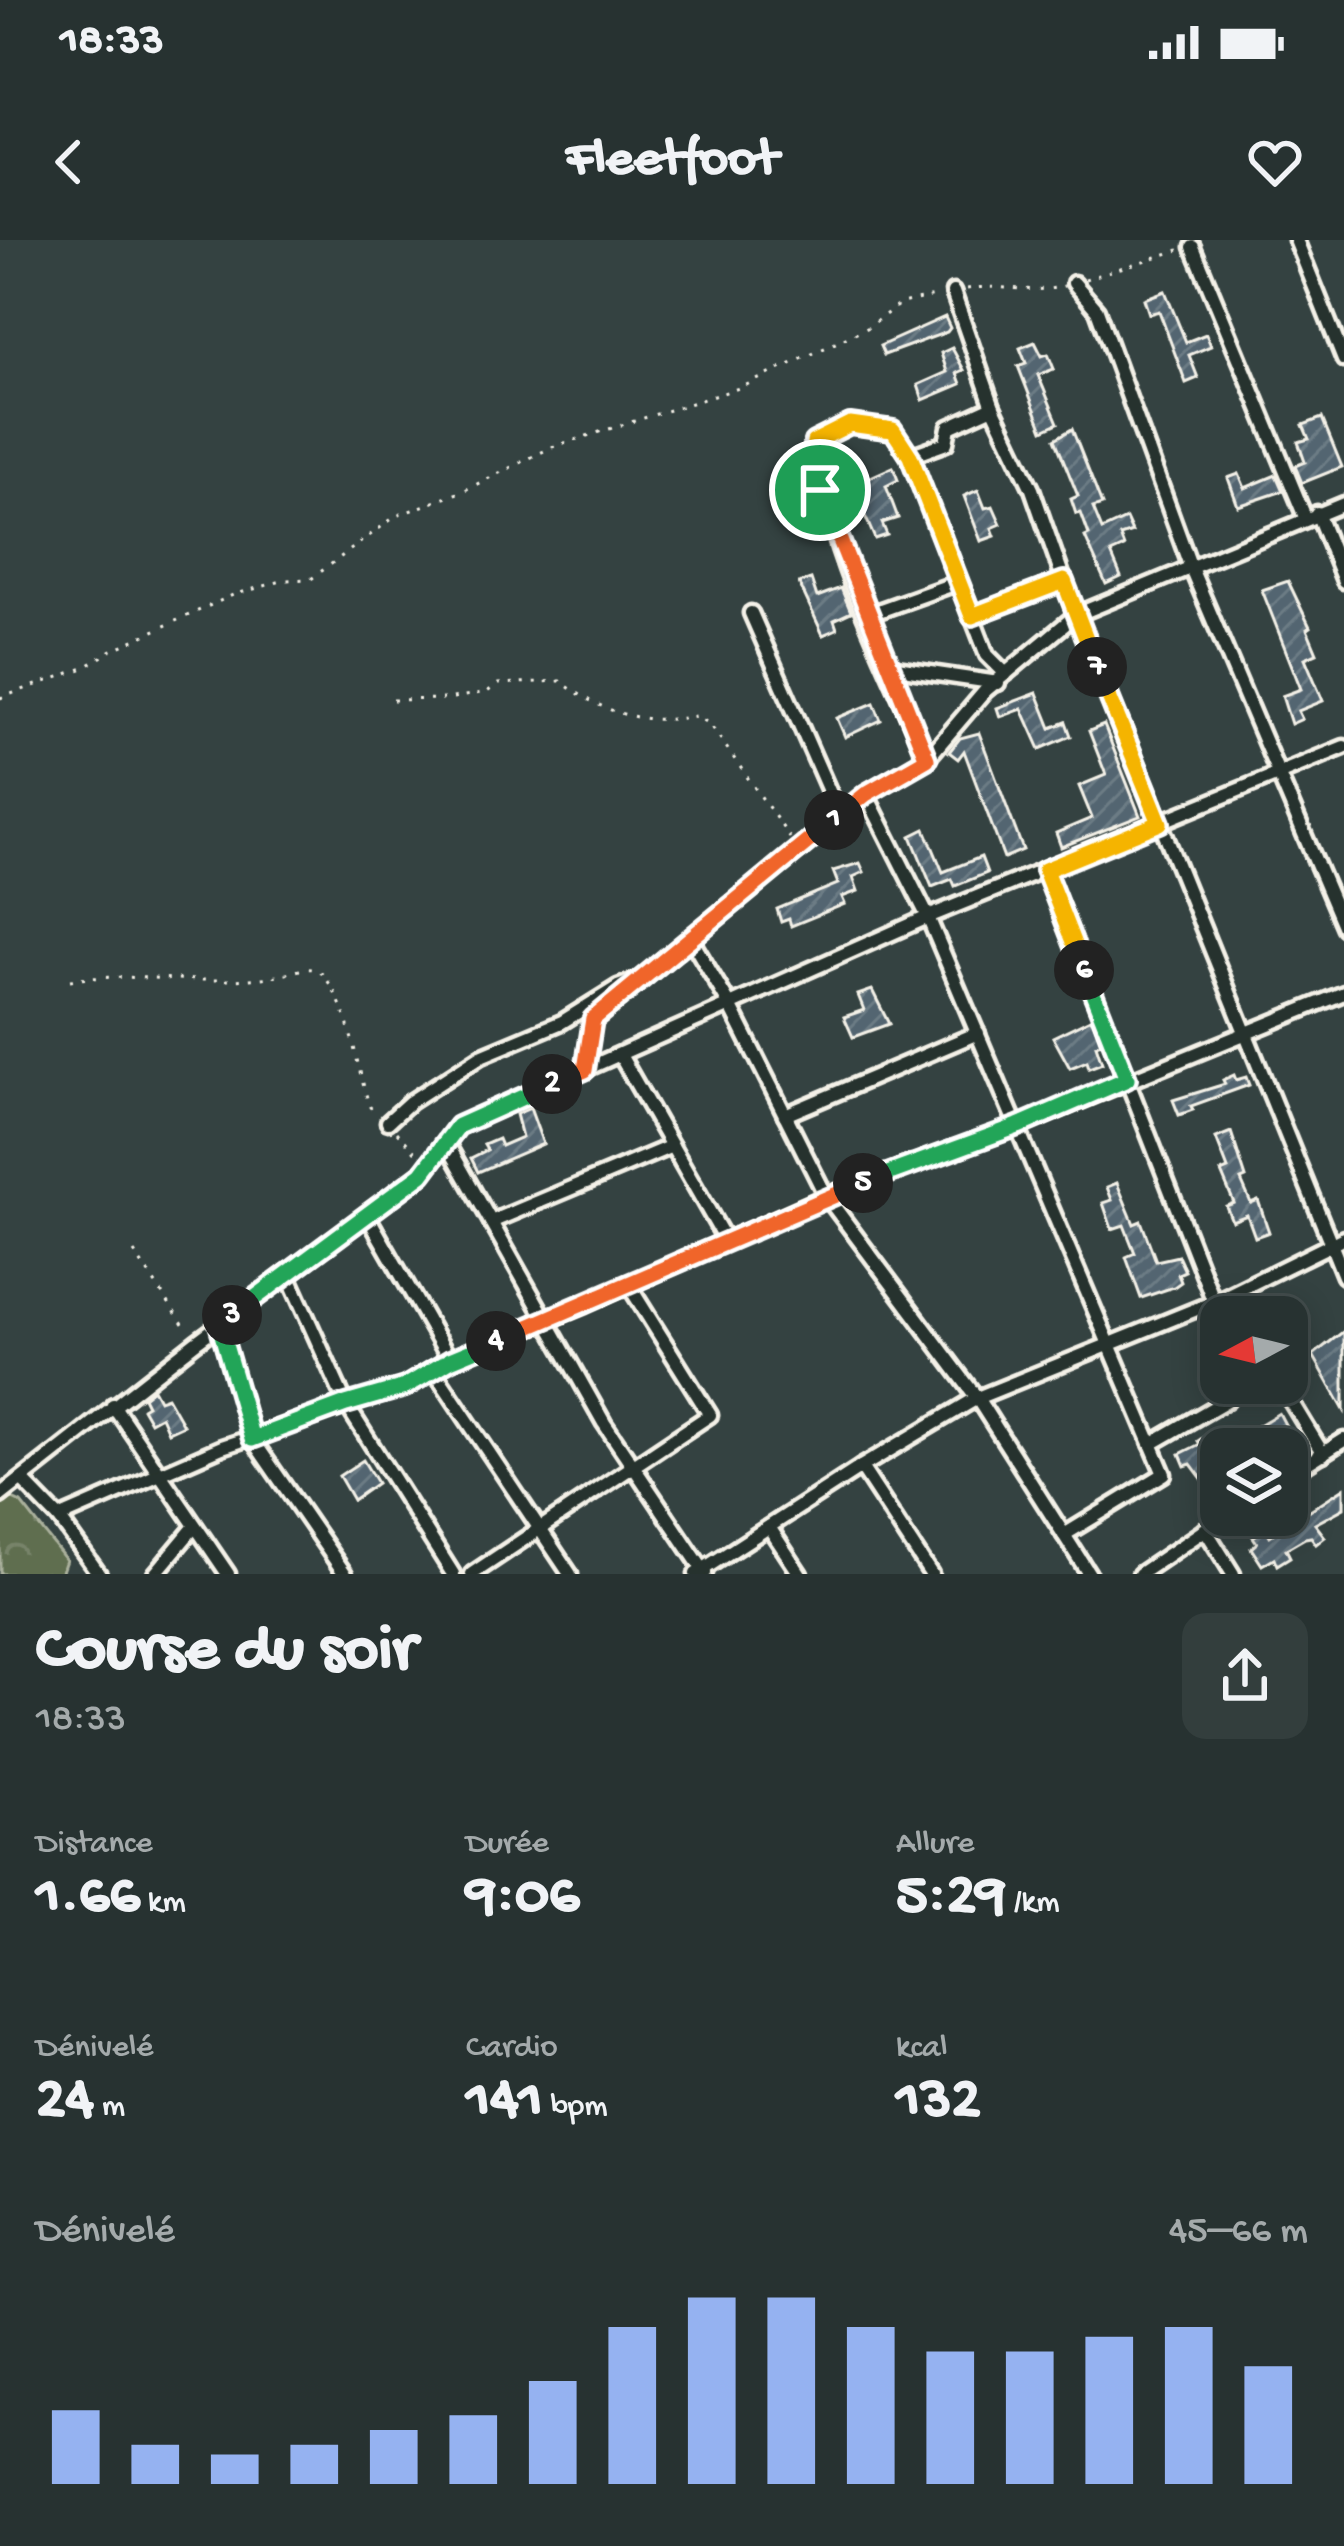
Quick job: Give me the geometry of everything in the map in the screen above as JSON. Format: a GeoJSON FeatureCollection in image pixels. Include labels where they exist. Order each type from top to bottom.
{"type":"FeatureCollection","features":[{"type":"Feature","properties":{"kind":"street"},"geometry":{"type":"LineString","coordinates":[[1296,240],[1344,359]]}},
{"type":"Feature","properties":{"kind":"street"},"geometry":{"type":"LineString","coordinates":[[1193,247],[1344,581]]}},
{"type":"Feature","properties":{"kind":"street"},"geometry":{"type":"LineString","coordinates":[[1075,283],[1106,330],[1191,568],[1344,928]]}},
{"type":"Feature","properties":{"kind":"street"},"geometry":{"type":"LineString","coordinates":[[952,292],[1243,1033],[1337,1241],[1344,1276]]}},
{"type":"Feature","properties":{"kind":"street"},"geometry":{"type":"LineString","coordinates":[[910,456],[946,443],[950,427],[993,406]]}},
{"type":"Feature","properties":{"kind":"street"},"geometry":{"type":"LineString","coordinates":[[927,759],[820,490],[814,442],[850,424],[893,430],[910,456],[987,655],[1002,679]]}},
{"type":"Feature","properties":{"kind":"street"},"geometry":{"type":"LineString","coordinates":[[585,1070],[593,1019],[866,794],[927,759],[985,691],[1076,615],[1344,504]]}},
{"type":"Feature","properties":{"kind":"street"},"geometry":{"type":"LineString","coordinates":[[972,616],[1064,581]]}},
{"type":"Feature","properties":{"kind":"street"},"geometry":{"type":"LineString","coordinates":[[867,616],[959,582]]}},
{"type":"Feature","properties":{"kind":"street"},"geometry":{"type":"LineString","coordinates":[[752,613],[840,815]]}},
{"type":"Feature","properties":{"kind":"street"},"geometry":{"type":"LineString","coordinates":[[889,668],[1002,679]]}},
{"type":"Feature","properties":{"kind":"street"},"geometry":{"type":"LineString","coordinates":[[0,1496],[428,1166],[458,1126],[928,917],[1344,747]]}},
{"type":"Feature","properties":{"kind":"street"},"geometry":{"type":"LineString","coordinates":[[866,794],[928,917],[1165,1474],[1064,1534]]}},
{"type":"Feature","properties":{"kind":"street"},"geometry":{"type":"LineString","coordinates":[[1045,870],[1220,1296]]}},
{"type":"Feature","properties":{"kind":"street"},"geometry":{"type":"LineString","coordinates":[[692,941],[731,1006],[826,1196],[977,1398],[1089,1574]]}},
{"type":"Feature","properties":{"kind":"street"},"geometry":{"type":"LineString","coordinates":[[388,1122],[481,1056],[562,1022],[618,987],[646,978]]}},
{"type":"Feature","properties":{"kind":"street"},"geometry":{"type":"LineString","coordinates":[[59,1518],[221,1447],[405,1387],[450,1360],[826,1196],[1018,1126],[1344,993]]}},
{"type":"Feature","properties":{"kind":"street"},"geometry":{"type":"LineString","coordinates":[[785,1115],[978,1033]]}},
{"type":"Feature","properties":{"kind":"street"},"geometry":{"type":"LineString","coordinates":[[620,1055],[725,1239]]}},
{"type":"Feature","properties":{"kind":"street"},"geometry":{"type":"LineString","coordinates":[[446,1142],[565,1358],[702,1573],[861,1467],[977,1398],[1200,1307]]}},
{"type":"Feature","properties":{"kind":"street"},"geometry":{"type":"LineString","coordinates":[[491,1222],[672,1146]]}},
{"type":"Feature","properties":{"kind":"street"},"geometry":{"type":"LineString","coordinates":[[367,1215],[450,1360]]}},
{"type":"Feature","properties":{"kind":"street"},"geometry":{"type":"LineString","coordinates":[[1227,1296],[1337,1241]]}},
{"type":"Feature","properties":{"kind":"street"},"geometry":{"type":"LineString","coordinates":[[287,1274],[346,1404],[453,1574]]}},
{"type":"Feature","properties":{"kind":"street"},"geometry":{"type":"LineString","coordinates":[[472,1574],[710,1415],[628,1284]]}},
{"type":"Feature","properties":{"kind":"street"},"geometry":{"type":"LineString","coordinates":[[219,1324],[252,1439],[345,1574]]}},
{"type":"Feature","properties":{"kind":"street"},"geometry":{"type":"LineString","coordinates":[[434,1369],[570,1574]]}},
{"type":"Feature","properties":{"kind":"street"},"geometry":{"type":"LineString","coordinates":[[1151,1444],[1220,1404]]}},
{"type":"Feature","properties":{"kind":"street"},"geometry":{"type":"LineString","coordinates":[[1293,1404],[1323,1454]]}},
{"type":"Feature","properties":{"kind":"street"},"geometry":{"type":"LineString","coordinates":[[113,1406],[228,1574]]}},
{"type":"Feature","properties":{"kind":"street"},"geometry":{"type":"LineString","coordinates":[[1308,1464],[1344,1440]]}},
{"type":"Feature","properties":{"kind":"street"},"geometry":{"type":"LineString","coordinates":[[861,1467],[931,1574]]}},
{"type":"Feature","properties":{"kind":"street"},"geometry":{"type":"LineString","coordinates":[[23,1481],[59,1518],[99,1574]]}},
{"type":"Feature","properties":{"kind":"street"},"geometry":{"type":"LineString","coordinates":[[154,1574],[195,1526]]}},
{"type":"Feature","properties":{"kind":"street"},"geometry":{"type":"LineString","coordinates":[[769,1526],[800,1574]]}},
{"type":"Feature","properties":{"kind":"street"},"geometry":{"type":"LineString","coordinates":[[1140,1574],[1200,1532]]}},
{"type":"Feature","properties":{"kind":"street"},"geometry":{"type":"LineString","coordinates":[[1209,1536],[1233,1574]]}},
{"type":"Feature","properties":{"kind":"path"},"geometry":{"type":"LineString","coordinates":[[0,698],[83,668],[233,595],[286,580],[311,580],[396,516],[463,491],[552,447],[742,387],[867,328],[901,303],[990,285],[1022,290],[1075,283],[1193,247]]}},
{"type":"Feature","properties":{"kind":"path"},"geometry":{"type":"LineString","coordinates":[[393,700],[447,699],[487,692],[499,684],[560,681],[589,703],[626,717],[665,722],[696,716],[710,724],[798,849]]}},
{"type":"Feature","properties":{"kind":"path"},"geometry":{"type":"LineString","coordinates":[[70,980],[97,976],[252,980],[310,967],[322,973],[370,1107],[428,1166]]}},
{"type":"Feature","properties":{"kind":"path"},"geometry":{"type":"LineString","coordinates":[[134,1252],[196,1342]]}},
{"type":"Feature","properties":{"kind":"green space"},"geometry":{"type":"Polygon","coordinates":[[[6,1496],[21,1503],[66,1560],[61,1574],[0,1574],[0,1502],[6,1496]]]}},
{"type":"Feature","properties":{"kind":"building"},"geometry":{"type":"Polygon","coordinates":[[[1165,291],[1186,342],[1206,334],[1211,346],[1189,355],[1198,378],[1186,383],[1159,311],[1149,314],[1144,299],[1165,291]]]}},
{"type":"Feature","properties":{"kind":"building"},"geometry":{"type":"Polygon","coordinates":[[[945,317],[947,332],[884,355],[880,346],[945,317]]]}},
{"type":"Feature","properties":{"kind":"building"},"geometry":{"type":"Polygon","coordinates":[[[1035,342],[1042,356],[1048,354],[1054,369],[1038,375],[1058,423],[1043,430],[1018,366],[1026,363],[1020,348],[1035,342]]]}},
{"type":"Feature","properties":{"kind":"building"},"geometry":{"type":"Polygon","coordinates":[[[952,348],[964,370],[957,373],[961,384],[923,400],[918,385],[947,372],[941,353],[952,348]]]}},
{"type":"Feature","properties":{"kind":"building"},"geometry":{"type":"Polygon","coordinates":[[[1322,418],[1342,467],[1302,483],[1295,466],[1305,462],[1298,442],[1309,439],[1303,425],[1322,418]]]}},
{"type":"Feature","properties":{"kind":"building"},"geometry":{"type":"Polygon","coordinates":[[[1072,429],[1102,505],[1093,508],[1102,530],[1126,519],[1132,532],[1120,536],[1124,547],[1111,553],[1121,577],[1106,584],[1085,537],[1089,535],[1081,513],[1076,514],[1071,499],[1078,496],[1055,439],[1072,429]]]}},
{"type":"Feature","properties":{"kind":"building"},"geometry":{"type":"Polygon","coordinates":[[[893,467],[898,480],[886,486],[898,518],[882,523],[887,535],[875,539],[850,495],[869,487],[866,479],[893,467]]]}},
{"type":"Feature","properties":{"kind":"building"},"geometry":{"type":"Polygon","coordinates":[[[1239,474],[1245,488],[1276,475],[1283,491],[1238,506],[1228,478],[1239,474]]]}},
{"type":"Feature","properties":{"kind":"building"},"geometry":{"type":"Polygon","coordinates":[[[978,490],[985,508],[993,506],[1001,524],[992,528],[995,536],[981,541],[964,496],[978,490]]]}},
{"type":"Feature","properties":{"kind":"building"},"geometry":{"type":"Polygon","coordinates":[[[811,579],[817,597],[841,588],[851,612],[834,620],[837,629],[823,635],[799,583],[811,579]]]}},
{"type":"Feature","properties":{"kind":"building"},"geometry":{"type":"Polygon","coordinates":[[[1288,581],[1310,627],[1317,653],[1305,658],[1323,701],[1298,711],[1302,719],[1291,724],[1282,696],[1301,689],[1262,590],[1288,581]]]}},
{"type":"Feature","properties":{"kind":"building"},"geometry":{"type":"Polygon","coordinates":[[[1037,693],[1051,728],[1066,722],[1071,736],[1040,749],[1022,709],[1000,717],[997,708],[1037,693]]]}},
{"type":"Feature","properties":{"kind":"building"},"geometry":{"type":"Polygon","coordinates":[[[874,703],[881,720],[845,737],[837,718],[874,703]]]}},
{"type":"Feature","properties":{"kind":"building"},"geometry":{"type":"Polygon","coordinates":[[[1104,725],[1140,816],[1061,847],[1056,833],[1092,818],[1079,786],[1106,775],[1089,731],[1104,725]]]}},
{"type":"Feature","properties":{"kind":"building"},"geometry":{"type":"Polygon","coordinates":[[[979,733],[1023,850],[1004,858],[964,751],[958,759],[949,752],[960,738],[979,733]]]}},
{"type":"Feature","properties":{"kind":"building"},"geometry":{"type":"Polygon","coordinates":[[[925,829],[943,872],[981,857],[987,873],[955,886],[952,879],[932,887],[911,836],[925,829]]]}},
{"type":"Feature","properties":{"kind":"building"},"geometry":{"type":"Polygon","coordinates":[[[860,863],[864,872],[853,877],[858,891],[842,897],[845,904],[791,926],[789,919],[781,922],[777,909],[838,884],[833,871],[860,863]]]}},
{"type":"Feature","properties":{"kind":"building"},"geometry":{"type":"Polygon","coordinates":[[[872,990],[889,1024],[853,1037],[844,1017],[864,1010],[858,995],[872,990]]]}},
{"type":"Feature","properties":{"kind":"building"},"geometry":{"type":"Polygon","coordinates":[[[1092,1018],[1102,1063],[1089,1068],[1087,1061],[1070,1068],[1053,1037],[1092,1018]]]}},
{"type":"Feature","properties":{"kind":"building"},"geometry":{"type":"Polygon","coordinates":[[[1234,1075],[1236,1080],[1246,1077],[1249,1085],[1179,1115],[1173,1100],[1225,1084],[1223,1080],[1234,1075]]]}},
{"type":"Feature","properties":{"kind":"building"},"geometry":{"type":"Polygon","coordinates":[[[530,1108],[543,1144],[478,1172],[471,1158],[498,1139],[501,1146],[522,1137],[516,1114],[530,1108]]]}},
{"type":"Feature","properties":{"kind":"building"},"geometry":{"type":"Polygon","coordinates":[[[1231,1132],[1246,1178],[1241,1180],[1251,1203],[1258,1200],[1269,1232],[1255,1237],[1247,1215],[1232,1221],[1226,1206],[1234,1203],[1221,1172],[1228,1169],[1216,1138],[1231,1132]]]}},
{"type":"Feature","properties":{"kind":"building"},"geometry":{"type":"Polygon","coordinates":[[[1117,1183],[1134,1224],[1141,1221],[1156,1261],[1178,1256],[1185,1271],[1178,1274],[1181,1282],[1174,1287],[1141,1298],[1126,1257],[1135,1253],[1124,1225],[1112,1229],[1103,1203],[1112,1200],[1107,1187],[1117,1183]]]}},
{"type":"Feature","properties":{"kind":"building"},"geometry":{"type":"Polygon","coordinates":[[[1344,1331],[1344,1410],[1313,1355],[1344,1331]]]}},
{"type":"Feature","properties":{"kind":"building"},"geometry":{"type":"Polygon","coordinates":[[[153,1389],[159,1400],[167,1397],[183,1425],[168,1432],[161,1416],[150,1422],[142,1408],[147,1405],[143,1397],[153,1389]]]}},
{"type":"Feature","properties":{"kind":"building"},"geometry":{"type":"Polygon","coordinates":[[[1279,1413],[1287,1428],[1257,1428],[1279,1413]]]}},
{"type":"Feature","properties":{"kind":"building"},"geometry":{"type":"Polygon","coordinates":[[[1200,1444],[1200,1476],[1191,1464],[1185,1466],[1180,1454],[1200,1444]]]}},
{"type":"Feature","properties":{"kind":"building"},"geometry":{"type":"Polygon","coordinates":[[[363,1460],[377,1483],[353,1500],[339,1476],[363,1460]]]}},
{"type":"Feature","properties":{"kind":"building"},"geometry":{"type":"Polygon","coordinates":[[[1344,1488],[1344,1508],[1315,1524],[1325,1537],[1316,1544],[1311,1537],[1305,1538],[1286,1549],[1290,1557],[1277,1565],[1274,1558],[1262,1565],[1251,1548],[1257,1543],[1253,1537],[1308,1536],[1308,1511],[1344,1488]]]}},
{"type":"Feature","properties":{"kind":"route"},"geometry":{"type":"LineString","coordinates":[[850,424],[893,430],[910,456],[972,616],[1064,581],[1160,823],[1045,870],[1127,1079],[725,1239],[585,1305],[450,1360],[405,1387],[252,1439],[219,1324],[422,1174],[458,1126],[585,1070],[593,1019],[866,794],[927,759],[820,490],[814,442],[850,424]]}}]}
